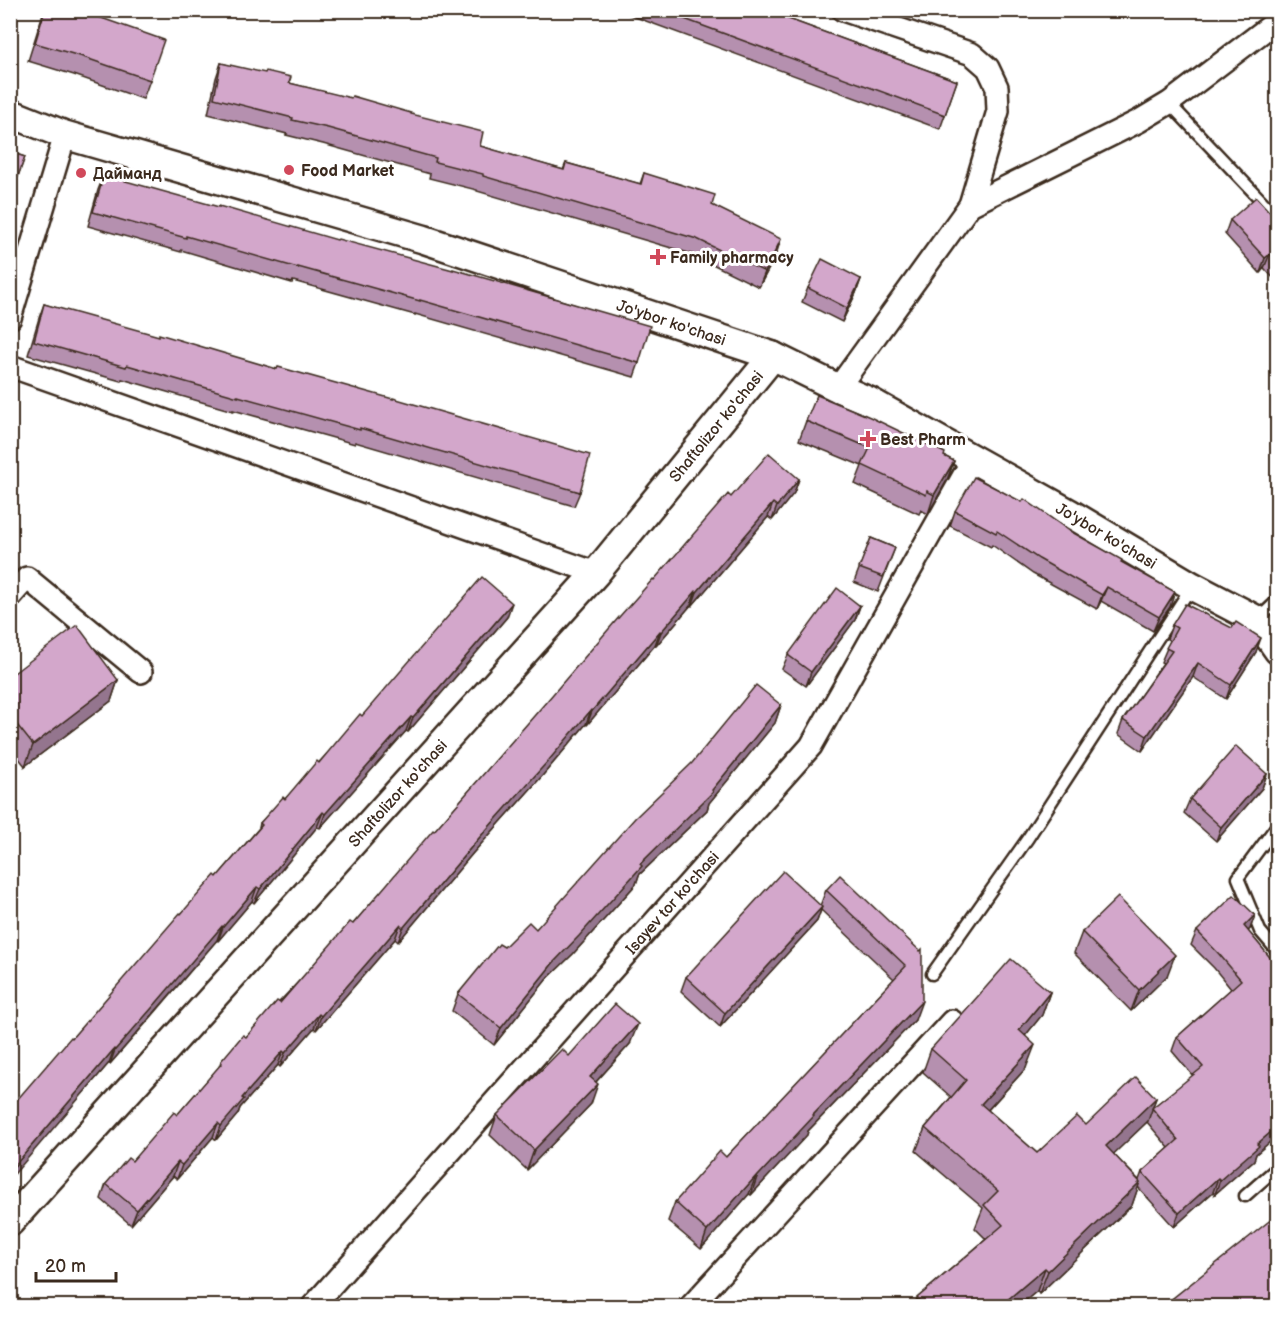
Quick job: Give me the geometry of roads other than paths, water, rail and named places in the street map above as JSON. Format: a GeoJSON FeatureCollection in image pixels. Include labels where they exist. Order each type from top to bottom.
{"type":"FeatureCollection","features":[{"type":"Feature","properties":{"kind":"street"},"geometry":{"type":"LineString","coordinates":[[838,388],[970,205],[998,111],[997,87],[988,68],[972,54],[843,10]]}},
{"type":"Feature","properties":{"kind":"street"},"geometry":{"type":"LineString","coordinates":[[970,205],[1139,121],[1169,103],[1278,20]]}},
{"type":"Feature","properties":{"kind":"street","name":"Jo'ybor ko'chasi"},"geometry":{"type":"LineString","coordinates":[[10,113],[65,135],[423,239],[773,356],[869,401],[1071,514],[1192,586],[1257,620],[1278,650]]}},
{"type":"Feature","properties":{"kind":"street"},"geometry":{"type":"LineString","coordinates":[[10,318],[65,135]]}},
{"type":"Feature","properties":{"kind":"street","name":"Shaftolizor ko'chasi"},"geometry":{"type":"LineString","coordinates":[[10,1222],[596,573],[773,356]]}},
{"type":"Feature","properties":{"kind":"street"},"geometry":{"type":"LineString","coordinates":[[10,366],[596,573]]}},
{"type":"Feature","properties":{"kind":"street","name":"Isayev tor ko'chasi"},"geometry":{"type":"LineString","coordinates":[[313,1306],[812,746],[973,459]]}},
{"type":"Feature","properties":{"kind":"street"},"geometry":{"type":"LineString","coordinates":[[10,597],[27,578],[141,672]]}},
{"type":"Feature","properties":{"kind":"street"},"geometry":{"type":"LineString","coordinates":[[691,1306],[952,1021]]}},
{"type":"Feature","properties":{"kind":"lane"},"geometry":{"type":"LineString","coordinates":[[1169,103],[1278,218]]}},
{"type":"Feature","properties":{"kind":"lane"},"geometry":{"type":"LineString","coordinates":[[932,974],[1028,838],[1192,586]]}},
{"type":"Feature","properties":{"kind":"lane"},"geometry":{"type":"LineString","coordinates":[[1257,620],[1278,600]]}},
{"type":"Feature","properties":{"kind":"lane"},"geometry":{"type":"LineString","coordinates":[[1278,824],[1238,878],[1260,931],[1278,952]]}},
{"type":"Feature","properties":{"kind":"lane"},"geometry":{"type":"LineString","coordinates":[[1245,1196],[1278,1167]]}},
{"type":"Feature","properties":{"kind":"place","name":"Food Market"},"geometry":{"type":"Point","coordinates":[289,170]}},
{"type":"Feature","properties":{"kind":"place","name":"Дайманд"},"geometry":{"type":"Point","coordinates":[81,173]}},
{"type":"Feature","properties":{"kind":"place","name":"Family pharmacy"},"geometry":{"type":"Point","coordinates":[658,257]}},
{"type":"Feature","properties":{"kind":"place","name":"Best Pharm"},"geometry":{"type":"Point","coordinates":[868,439]}}]}
